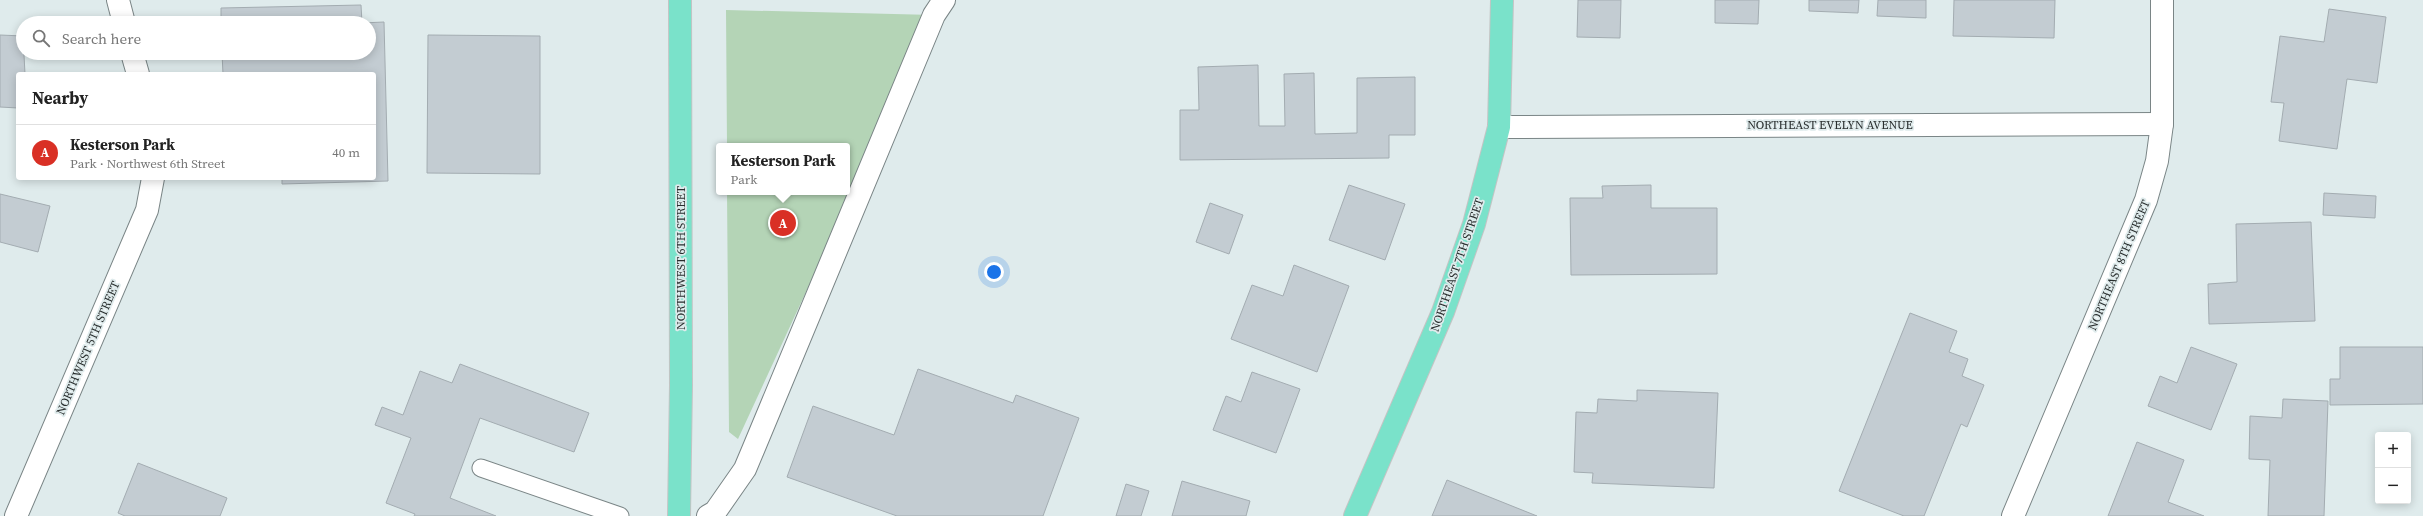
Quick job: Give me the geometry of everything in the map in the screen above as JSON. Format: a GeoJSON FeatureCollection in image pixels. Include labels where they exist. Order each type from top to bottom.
{"type":"FeatureCollection","features":[{"type":"Feature","properties":{"kind":"highway","name":"NORTHWEST 6TH STREET"},"geometry":{"type":"LineString","coordinates":[[679,516],[681,385],[680,0]]}},
{"type":"Feature","properties":{"kind":"highway","name":"NORTHEAST 7TH STREET"},"geometry":{"type":"LineString","coordinates":[[1355,516],[1443,312],[1474,224],[1499,127],[1502,0]]}},
{"type":"Feature","properties":{"kind":"street"},"geometry":{"type":"LineString","coordinates":[[118,0],[122,16]]}},
{"type":"Feature","properties":{"kind":"street"},"geometry":{"type":"LineString","coordinates":[[708,516],[714,512],[745,469],[934,15],[944,0]]}},
{"type":"Feature","properties":{"kind":"street","name":"NORTHEAST 8TH STREET"},"geometry":{"type":"LineString","coordinates":[[2013,516],[2146,200],[2157,161],[2162,124],[2162,0]]}},
{"type":"Feature","properties":{"kind":"street"},"geometry":{"type":"LineString","coordinates":[[134,60],[137,72]]}},
{"type":"Feature","properties":{"kind":"street","name":"NORTHEAST EVELYN AVENUE"},"geometry":{"type":"LineString","coordinates":[[1499,127],[2162,124]]}},
{"type":"Feature","properties":{"kind":"street","name":"NORTHWEST 5TH STREET"},"geometry":{"type":"LineString","coordinates":[[16,516],[147,210],[153,180]]}},
{"type":"Feature","properties":{"kind":"lane"},"geometry":{"type":"LineString","coordinates":[[481,468],[620,516]]}},
{"type":"Feature","properties":{"kind":"green space"},"geometry":{"type":"Polygon","coordinates":[[[726,10],[934,15],[738,439],[729,432],[727,195],[850,195],[850,143],[727,143],[726,10]]]}},
{"type":"Feature","properties":{"kind":"building"},"geometry":{"type":"Polygon","coordinates":[[[1578,0],[1621,0],[1620,38],[1577,37],[1578,0]]]}},
{"type":"Feature","properties":{"kind":"building"},"geometry":{"type":"Polygon","coordinates":[[[1715,0],[1759,0],[1758,24],[1715,23],[1715,0]]]}},
{"type":"Feature","properties":{"kind":"building"},"geometry":{"type":"Polygon","coordinates":[[[1809,0],[1859,0],[1858,13],[1809,11],[1809,0]]]}},
{"type":"Feature","properties":{"kind":"building"},"geometry":{"type":"Polygon","coordinates":[[[1878,0],[1926,0],[1926,18],[1877,16],[1878,0]]]}},
{"type":"Feature","properties":{"kind":"building"},"geometry":{"type":"Polygon","coordinates":[[[1954,0],[2055,0],[2054,38],[1953,36],[1954,0]]]}},
{"type":"Feature","properties":{"kind":"building"},"geometry":{"type":"Polygon","coordinates":[[[361,5],[362,16],[221,16],[221,8],[361,5]]]}},
{"type":"Feature","properties":{"kind":"building"},"geometry":{"type":"Polygon","coordinates":[[[2329,9],[2386,17],[2377,83],[2347,79],[2337,149],[2279,141],[2284,103],[2271,102],[2280,36],[2324,42],[2329,9]]]}},
{"type":"Feature","properties":{"kind":"building"},"geometry":{"type":"Polygon","coordinates":[[[376,22],[384,22],[388,181],[282,184],[282,180],[376,180],[376,72],[223,72],[222,60],[376,60],[376,22]]]}},
{"type":"Feature","properties":{"kind":"building"},"geometry":{"type":"Polygon","coordinates":[[[0,35],[16,36],[16,60],[24,60],[25,72],[16,72],[16,108],[0,107],[0,35]]]}},
{"type":"Feature","properties":{"kind":"building"},"geometry":{"type":"Polygon","coordinates":[[[428,35],[540,36],[540,174],[427,173],[428,35]]]}},
{"type":"Feature","properties":{"kind":"building"},"geometry":{"type":"Polygon","coordinates":[[[1258,65],[1259,126],[1285,126],[1284,74],[1314,73],[1315,134],[1357,133],[1357,78],[1415,77],[1415,135],[1389,135],[1389,158],[1180,160],[1180,110],[1199,110],[1198,67],[1258,65]]]}},
{"type":"Feature","properties":{"kind":"building"},"geometry":{"type":"Polygon","coordinates":[[[1349,185],[1405,204],[1385,260],[1329,240],[1349,185]]]}},
{"type":"Feature","properties":{"kind":"building"},"geometry":{"type":"Polygon","coordinates":[[[1651,185],[1651,208],[1717,208],[1717,274],[1571,275],[1570,198],[1603,198],[1602,186],[1651,185]]]}},
{"type":"Feature","properties":{"kind":"building"},"geometry":{"type":"Polygon","coordinates":[[[2324,193],[2376,196],[2375,218],[2323,215],[2324,193]]]}},
{"type":"Feature","properties":{"kind":"building"},"geometry":{"type":"Polygon","coordinates":[[[0,194],[50,206],[38,252],[0,242],[0,194]]]}},
{"type":"Feature","properties":{"kind":"building"},"geometry":{"type":"Polygon","coordinates":[[[1210,203],[1243,215],[1229,254],[1196,242],[1210,203]]]}},
{"type":"Feature","properties":{"kind":"building"},"geometry":{"type":"Polygon","coordinates":[[[2311,222],[2315,321],[2209,324],[2208,284],[2237,282],[2236,224],[2311,222]]]}},
{"type":"Feature","properties":{"kind":"building"},"geometry":{"type":"Polygon","coordinates":[[[1294,265],[1349,286],[1317,372],[1231,339],[1252,285],[1283,296],[1294,265]]]}},
{"type":"Feature","properties":{"kind":"building"},"geometry":{"type":"Polygon","coordinates":[[[1910,313],[1957,331],[1949,352],[1968,359],[1962,376],[1984,385],[1967,427],[1961,424],[1924,516],[1904,516],[1839,491],[1910,313]]]}},
{"type":"Feature","properties":{"kind":"building"},"geometry":{"type":"Polygon","coordinates":[[[2191,347],[2237,364],[2211,430],[2148,406],[2160,376],[2177,383],[2191,347]]]}},
{"type":"Feature","properties":{"kind":"building"},"geometry":{"type":"Polygon","coordinates":[[[2340,347],[2423,347],[2423,404],[2330,405],[2330,379],[2340,379],[2340,347]]]}},
{"type":"Feature","properties":{"kind":"building"},"geometry":{"type":"Polygon","coordinates":[[[460,364],[589,413],[574,452],[480,418],[450,498],[496,516],[414,516],[415,514],[386,503],[411,438],[375,425],[382,407],[403,415],[420,371],[452,383],[460,364]]]}},
{"type":"Feature","properties":{"kind":"building"},"geometry":{"type":"Polygon","coordinates":[[[918,369],[1013,403],[1016,395],[1079,418],[1043,516],[897,516],[787,477],[813,406],[894,435],[918,369]]]}},
{"type":"Feature","properties":{"kind":"building"},"geometry":{"type":"Polygon","coordinates":[[[1252,372],[1300,389],[1276,453],[1213,430],[1226,396],[1241,402],[1252,372]]]}},
{"type":"Feature","properties":{"kind":"building"},"geometry":{"type":"Polygon","coordinates":[[[1637,390],[1718,393],[1714,488],[1592,483],[1593,473],[1574,472],[1576,412],[1597,413],[1598,399],[1637,401],[1637,390]]]}},
{"type":"Feature","properties":{"kind":"building"},"geometry":{"type":"Polygon","coordinates":[[[2283,399],[2328,401],[2324,516],[2268,516],[2270,460],[2249,459],[2250,416],[2282,418],[2283,399]]]}},
{"type":"Feature","properties":{"kind":"building"},"geometry":{"type":"Polygon","coordinates":[[[2137,442],[2184,460],[2168,502],[2204,516],[2108,516],[2137,442]]]}},
{"type":"Feature","properties":{"kind":"building"},"geometry":{"type":"Polygon","coordinates":[[[138,463],[227,498],[220,516],[125,516],[118,513],[138,463]]]}},
{"type":"Feature","properties":{"kind":"building"},"geometry":{"type":"Polygon","coordinates":[[[1447,480],[1537,516],[1432,516],[1447,480]]]}},
{"type":"Feature","properties":{"kind":"building"},"geometry":{"type":"Polygon","coordinates":[[[1182,481],[1250,501],[1246,516],[1172,516],[1182,481]]]}},
{"type":"Feature","properties":{"kind":"building"},"geometry":{"type":"Polygon","coordinates":[[[1126,484],[1149,491],[1141,516],[1116,516],[1126,484]]]}},
{"type":"Feature","properties":{"kind":"place","name":"Kesterson Park"},"geometry":{"type":"Point","coordinates":[783,223]}}]}
